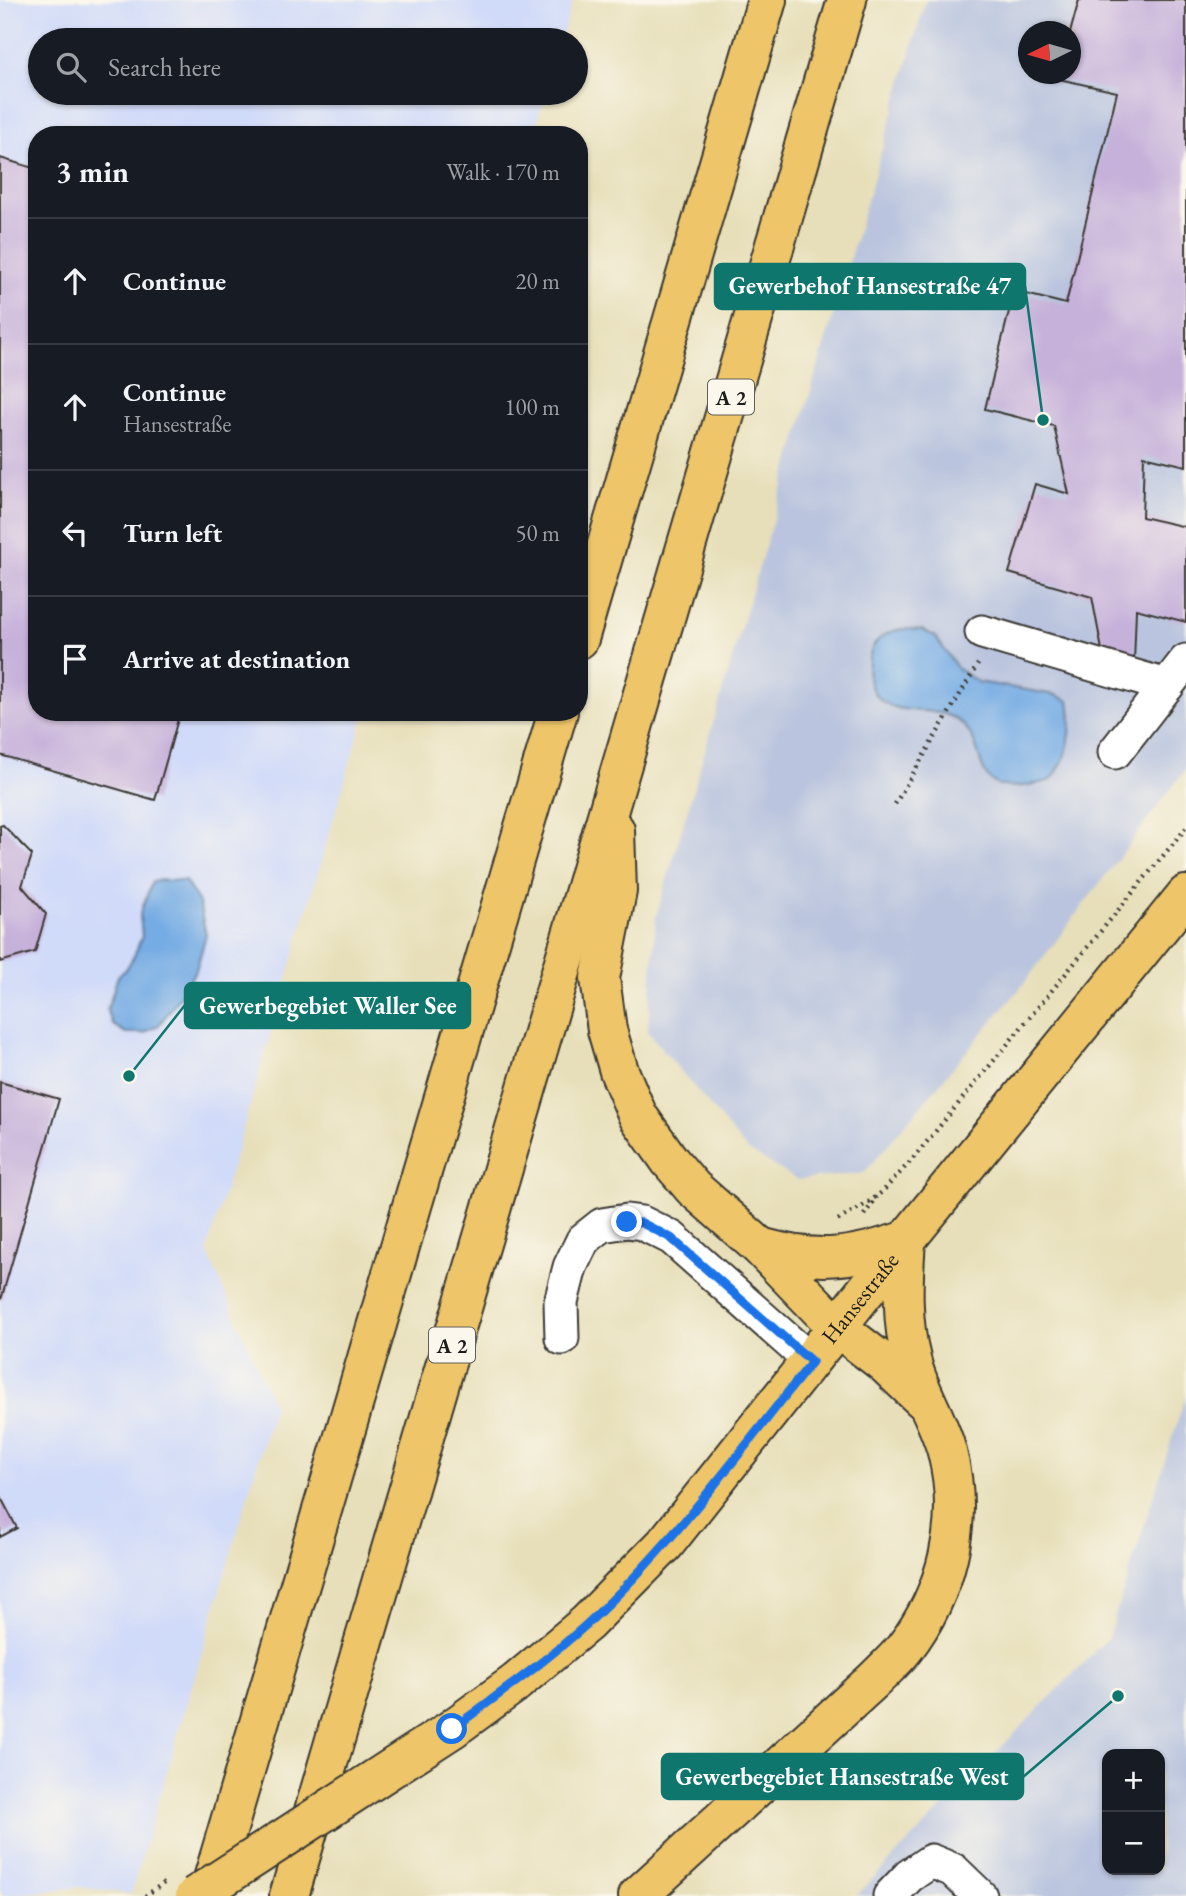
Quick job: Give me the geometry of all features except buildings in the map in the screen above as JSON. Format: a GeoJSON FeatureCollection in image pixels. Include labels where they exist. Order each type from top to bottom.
{"type":"FeatureCollection","features":[{"type":"Feature","properties":{"kind":"main road"},"geometry":{"type":"LineString","coordinates":[[588,608],[767,0]]}},
{"type":"Feature","properties":{"kind":"main road","name":"A 2"},"geometry":{"type":"LineString","coordinates":[[289,1896],[847,0]]}},
{"type":"Feature","properties":{"kind":"main road"},"geometry":{"type":"LineString","coordinates":[[208,1896],[555,721]]}},
{"type":"Feature","properties":{"kind":"main road"},"geometry":{"type":"LineString","coordinates":[[614,793],[617,891],[600,978],[607,1030],[619,1071],[638,1116],[693,1188],[760,1247],[838,1328],[885,1364],[924,1401]]}},
{"type":"Feature","properties":{"kind":"main road","name":"Hansestraße"},"geometry":{"type":"LineString","coordinates":[[195,1896],[452,1729],[514,1684],[587,1623],[665,1544],[812,1362],[906,1240],[1186,895]]}},
{"type":"Feature","properties":{"kind":"main road"},"geometry":{"type":"LineString","coordinates":[[638,1896],[874,1680],[903,1650],[925,1618],[947,1566],[955,1515],[953,1487],[947,1452],[939,1428],[924,1401],[912,1362],[905,1321],[903,1281],[906,1240],[869,1253],[830,1258],[807,1257],[760,1247]]}},
{"type":"Feature","properties":{"kind":"lane"},"geometry":{"type":"LineString","coordinates":[[982,632],[1176,673],[1115,752]]}},
{"type":"Feature","properties":{"kind":"lane"},"geometry":{"type":"LineString","coordinates":[[562,1338],[561,1302],[570,1267],[583,1240],[602,1224],[642,1223],[671,1238],[812,1362]]}},
{"type":"Feature","properties":{"kind":"lane"},"geometry":{"type":"LineString","coordinates":[[890,1896],[909,1876],[931,1861],[953,1870],[981,1896]]}},
{"type":"Feature","properties":{"kind":"path"},"geometry":{"type":"LineString","coordinates":[[895,804],[975,669]]}},
{"type":"Feature","properties":{"kind":"path"},"geometry":{"type":"LineString","coordinates":[[860,1220],[881,1192]]}},
{"type":"Feature","properties":{"kind":"shaded area"},"geometry":{"type":"Polygon","coordinates":[[[0,0],[573,0],[565,28],[28,28],[28,105],[542,105],[536,126],[28,126],[28,721],[362,721],[207,1251],[274,1406],[131,1894],[80,1887],[3,1896],[0,1890],[0,0]]]}},
{"type":"Feature","properties":{"kind":"shaded area"},"geometry":{"type":"Polygon","coordinates":[[[926,0],[1186,0],[1186,769],[1022,986],[864,1173],[797,1180],[747,1150],[648,1032],[656,917],[926,0]]]}},
{"type":"Feature","properties":{"kind":"shaded area"},"geometry":{"type":"Polygon","coordinates":[[[1186,1395],[1186,1896],[856,1896],[1108,1638],[1186,1395]]]}},
{"type":"Feature","properties":{"kind":"water"},"geometry":{"type":"Polygon","coordinates":[[[902,629],[922,630],[935,636],[958,669],[978,682],[1056,695],[1069,701],[1069,743],[1062,763],[1051,780],[1021,786],[1001,786],[990,779],[983,769],[966,728],[952,717],[902,709],[883,702],[876,695],[870,683],[868,667],[871,652],[881,638],[902,629]]]}},
{"type":"Feature","properties":{"kind":"water"},"geometry":{"type":"Polygon","coordinates":[[[185,881],[199,903],[206,935],[197,967],[159,1025],[144,1033],[126,1033],[113,1025],[107,1010],[118,976],[134,956],[142,936],[140,914],[152,882],[185,881]]]}},
{"type":"Feature","properties":{"kind":"place","name":"Gewerbehof Hansestraße 47"},"geometry":{"type":"Point","coordinates":[1043,420]}},
{"type":"Feature","properties":{"kind":"place","name":"Gewerbegebiet Waller See"},"geometry":{"type":"Point","coordinates":[129,1076]}},
{"type":"Feature","properties":{"kind":"place","name":"Gewerbegebiet Hansestraße West"},"geometry":{"type":"Point","coordinates":[1118,1696]}},
{"type":"Feature","properties":{"kind":"route"},"geometry":{"type":"LineString","coordinates":[[452,1729],[514,1684],[587,1623],[665,1544],[812,1362],[671,1238],[642,1223],[627,1222]]}}]}
